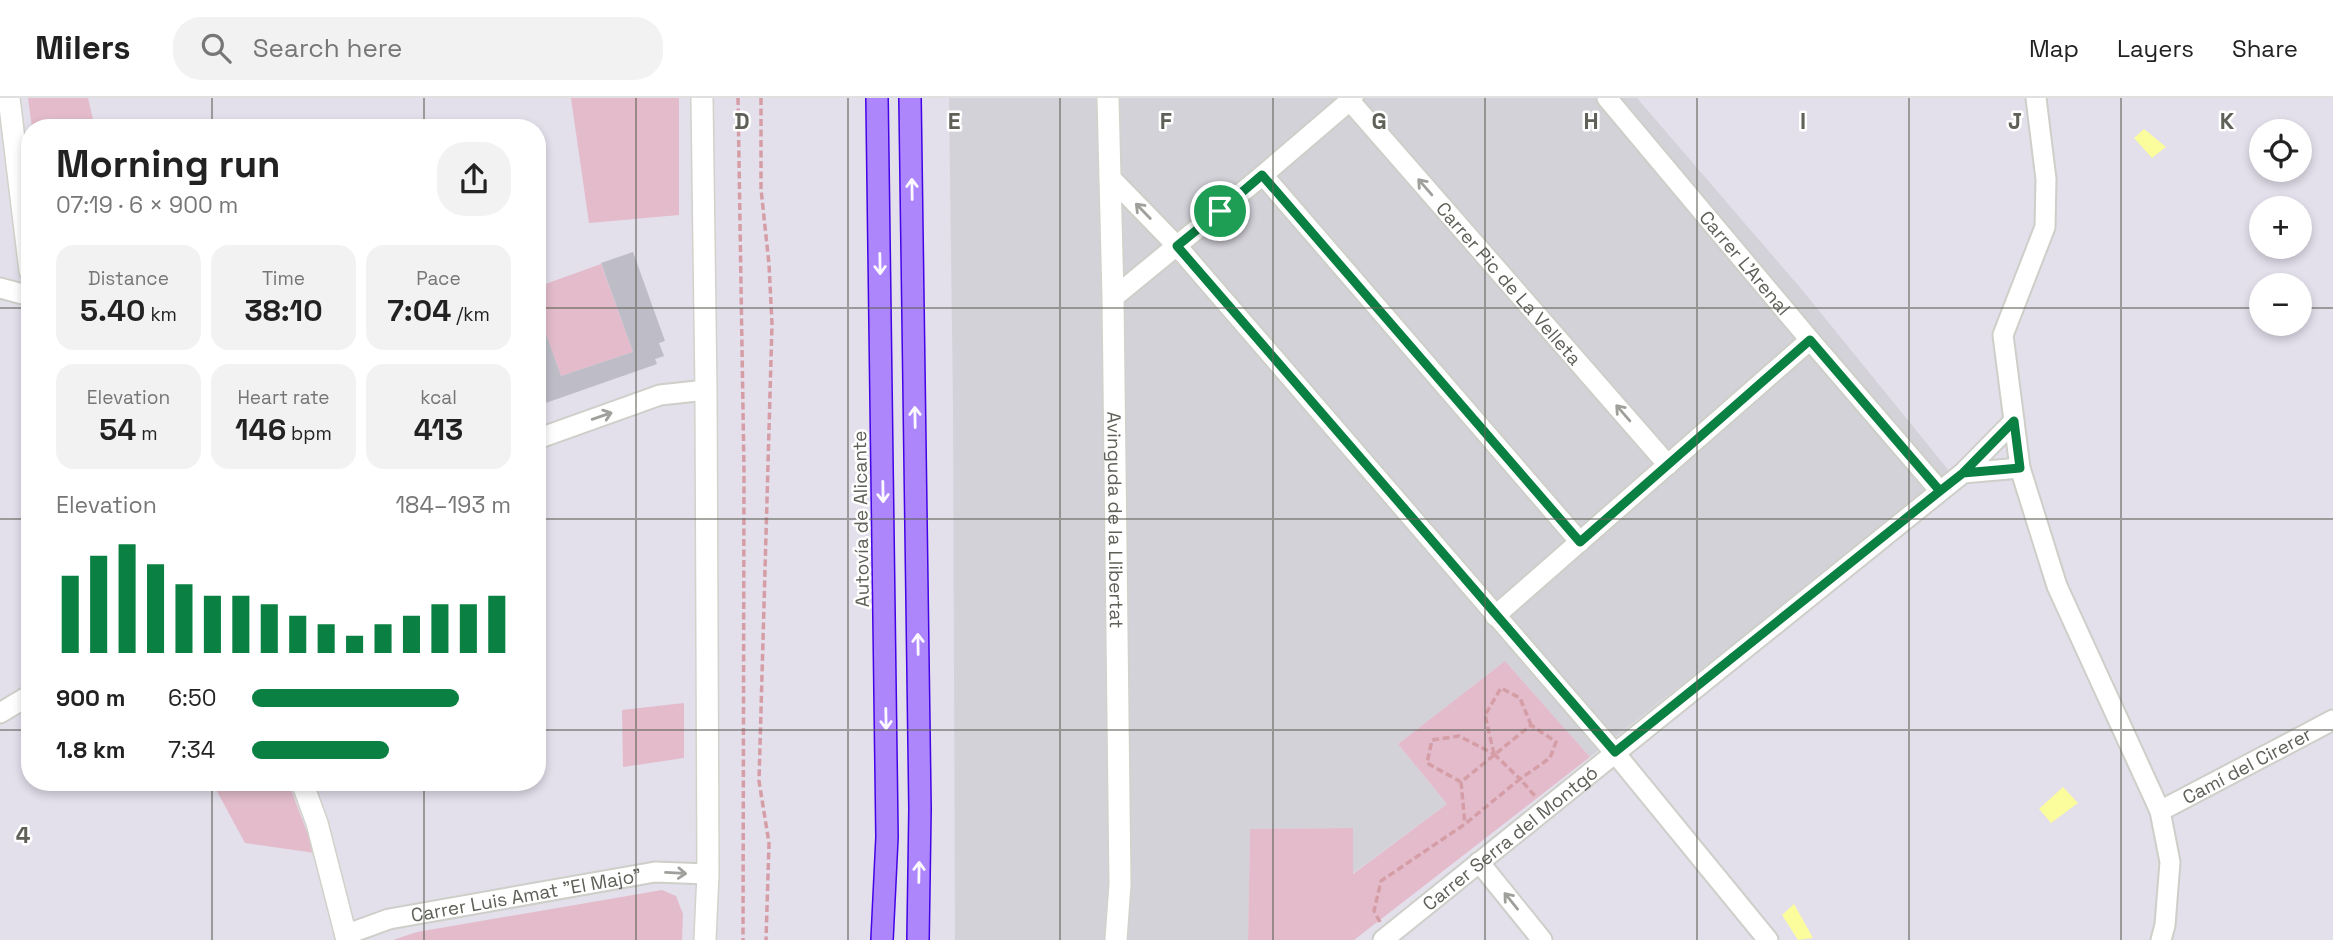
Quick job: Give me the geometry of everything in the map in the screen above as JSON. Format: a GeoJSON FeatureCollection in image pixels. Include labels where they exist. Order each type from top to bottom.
{"type":"FeatureCollection","features":[{"type":"Feature","properties":{"kind":"highway","name":"Autovía de Alicante"},"geometry":{"type":"LineString","coordinates":[[877,98],[887,837],[882,940]]}},
{"type":"Feature","properties":{"kind":"highway"},"geometry":{"type":"LineString","coordinates":[[911,98],[920,768],[918,940]]}},
{"type":"Feature","properties":{"kind":"street"},"geometry":{"type":"LineString","coordinates":[[9,98],[21,197]]}},
{"type":"Feature","properties":{"kind":"street"},"geometry":{"type":"LineString","coordinates":[[702,98],[708,874],[705,940]]}},
{"type":"Feature","properties":{"kind":"street","name":"Avinguda de la Llibertat"},"geometry":{"type":"LineString","coordinates":[[1108,98],[1120,884],[1116,940]]}},
{"type":"Feature","properties":{"kind":"street","name":"Carrer L'Arenal"},"geometry":{"type":"LineString","coordinates":[[1607,98],[1940,491]]}},
{"type":"Feature","properties":{"kind":"street"},"geometry":{"type":"LineString","coordinates":[[2036,98],[2046,179],[2045,227],[2003,335],[2020,468],[2057,586],[2160,811],[2170,862],[2165,925],[2161,940]]}},
{"type":"Feature","properties":{"kind":"street"},"geometry":{"type":"LineString","coordinates":[[1113,298],[1351,99]]}},
{"type":"Feature","properties":{"kind":"street","name":"Carrer Pic de La Velleta"},"geometry":{"type":"LineString","coordinates":[[1351,99],[1668,465]]}},
{"type":"Feature","properties":{"kind":"street"},"geometry":{"type":"LineString","coordinates":[[1262,175],[1580,542]]}},
{"type":"Feature","properties":{"kind":"street"},"geometry":{"type":"LineString","coordinates":[[1109,176],[1177,246],[1615,752],[1768,940]]}},
{"type":"Feature","properties":{"kind":"street"},"geometry":{"type":"LineString","coordinates":[[0,288],[21,294]]}},
{"type":"Feature","properties":{"kind":"street"},"geometry":{"type":"LineString","coordinates":[[1496,616],[1810,340]]}},
{"type":"Feature","properties":{"kind":"street"},"geometry":{"type":"LineString","coordinates":[[546,436],[660,395],[706,390]]}},
{"type":"Feature","properties":{"kind":"street","name":"Carrer Serra del Montgó"},"geometry":{"type":"LineString","coordinates":[[1385,938],[1963,473],[2014,421]]}},
{"type":"Feature","properties":{"kind":"street"},"geometry":{"type":"LineString","coordinates":[[1963,473],[2020,468]]}},
{"type":"Feature","properties":{"kind":"street"},"geometry":{"type":"LineString","coordinates":[[0,713],[21,700]]}},
{"type":"Feature","properties":{"kind":"street","name":"Camí del Cirerer"},"geometry":{"type":"LineString","coordinates":[[2160,811],[2333,720]]}},
{"type":"Feature","properties":{"kind":"street"},"geometry":{"type":"LineString","coordinates":[[305,791],[317,823],[346,937]]}},
{"type":"Feature","properties":{"kind":"street"},"geometry":{"type":"LineString","coordinates":[[1479,862],[1542,940]]}},
{"type":"Feature","properties":{"kind":"street","name":"Carrer Luis Amat \"El Majo\""},"geometry":{"type":"LineString","coordinates":[[346,937],[389,919],[655,872],[708,874]]}},
{"type":"Feature","properties":{"kind":"path"},"geometry":{"type":"LineString","coordinates":[[738,98],[744,471],[743,940]]}},
{"type":"Feature","properties":{"kind":"path"},"geometry":{"type":"LineString","coordinates":[[761,98],[761,189],[772,324],[759,781],[769,843],[766,940]]}},
{"type":"Feature","properties":{"kind":"path"},"geometry":{"type":"LineString","coordinates":[[1385,938],[1374,911],[1381,881],[1465,824],[1550,758],[1556,742],[1531,725],[1520,698],[1501,688],[1485,715],[1494,754]]}},
{"type":"Feature","properties":{"kind":"path"},"geometry":{"type":"LineString","coordinates":[[1461,782],[1531,725]]}},
{"type":"Feature","properties":{"kind":"path"},"geometry":{"type":"LineString","coordinates":[[1461,782],[1427,763],[1432,740],[1459,736],[1494,754],[1546,808]]}},
{"type":"Feature","properties":{"kind":"path"},"geometry":{"type":"LineString","coordinates":[[1461,782],[1465,824]]}},
{"type":"Feature","properties":{"kind":"shaded area"},"geometry":{"type":"Polygon","coordinates":[[[28,98],[88,98],[93,119],[31,119],[28,98]]]}},
{"type":"Feature","properties":{"kind":"shaded area"},"geometry":{"type":"Polygon","coordinates":[[[571,98],[679,98],[679,215],[589,223],[571,98]]]}},
{"type":"Feature","properties":{"kind":"shaded area"},"geometry":{"type":"Polygon","coordinates":[[[949,98],[1637,98],[1803,291],[1950,472],[1590,757],[1505,661],[1398,744],[1447,804],[1352,874],[1352,828],[1250,829],[1248,940],[955,940],[949,98]]]}},
{"type":"Feature","properties":{"kind":"shaded area"},"geometry":{"type":"Polygon","coordinates":[[[2144,129],[2166,147],[2152,158],[2134,138],[2144,129]]]}},
{"type":"Feature","properties":{"kind":"shaded area"},"geometry":{"type":"Polygon","coordinates":[[[601,264],[633,352],[561,376],[546,334],[546,284],[601,264]]]}},
{"type":"Feature","properties":{"kind":"shaded area"},"geometry":{"type":"Polygon","coordinates":[[[1505,661],[1590,757],[1354,940],[1248,940],[1250,829],[1353,828],[1353,874],[1447,804],[1398,744],[1505,661]]]}},
{"type":"Feature","properties":{"kind":"shaded area"},"geometry":{"type":"Polygon","coordinates":[[[684,703],[684,758],[623,767],[622,710],[684,703]]]}},
{"type":"Feature","properties":{"kind":"shaded area"},"geometry":{"type":"Polygon","coordinates":[[[2063,787],[2078,803],[2051,823],[2039,809],[2063,787]]]}},
{"type":"Feature","properties":{"kind":"shaded area"},"geometry":{"type":"Polygon","coordinates":[[[217,791],[291,791],[315,853],[245,843],[217,791]]]}},
{"type":"Feature","properties":{"kind":"shaded area"},"geometry":{"type":"Polygon","coordinates":[[[662,890],[676,896],[683,914],[682,940],[393,940],[417,932],[662,890]]]}},
{"type":"Feature","properties":{"kind":"shaded area"},"geometry":{"type":"Polygon","coordinates":[[[1794,904],[1813,938],[1798,940],[1782,915],[1794,904]]]}},
{"type":"Feature","properties":{"kind":"building"},"geometry":{"type":"Polygon","coordinates":[[[633,252],[665,341],[659,343],[664,356],[655,359],[657,364],[546,403],[546,334],[561,376],[633,352],[601,263],[633,252]]]}},
{"type":"Feature","properties":{"kind":"route"},"geometry":{"type":"LineString","coordinates":[[1220,211],[1177,246],[1615,752],[1963,473],[2020,468],[2014,421],[1963,473],[1940,491],[1810,340],[1580,542],[1262,175],[1220,211]]}}]}
